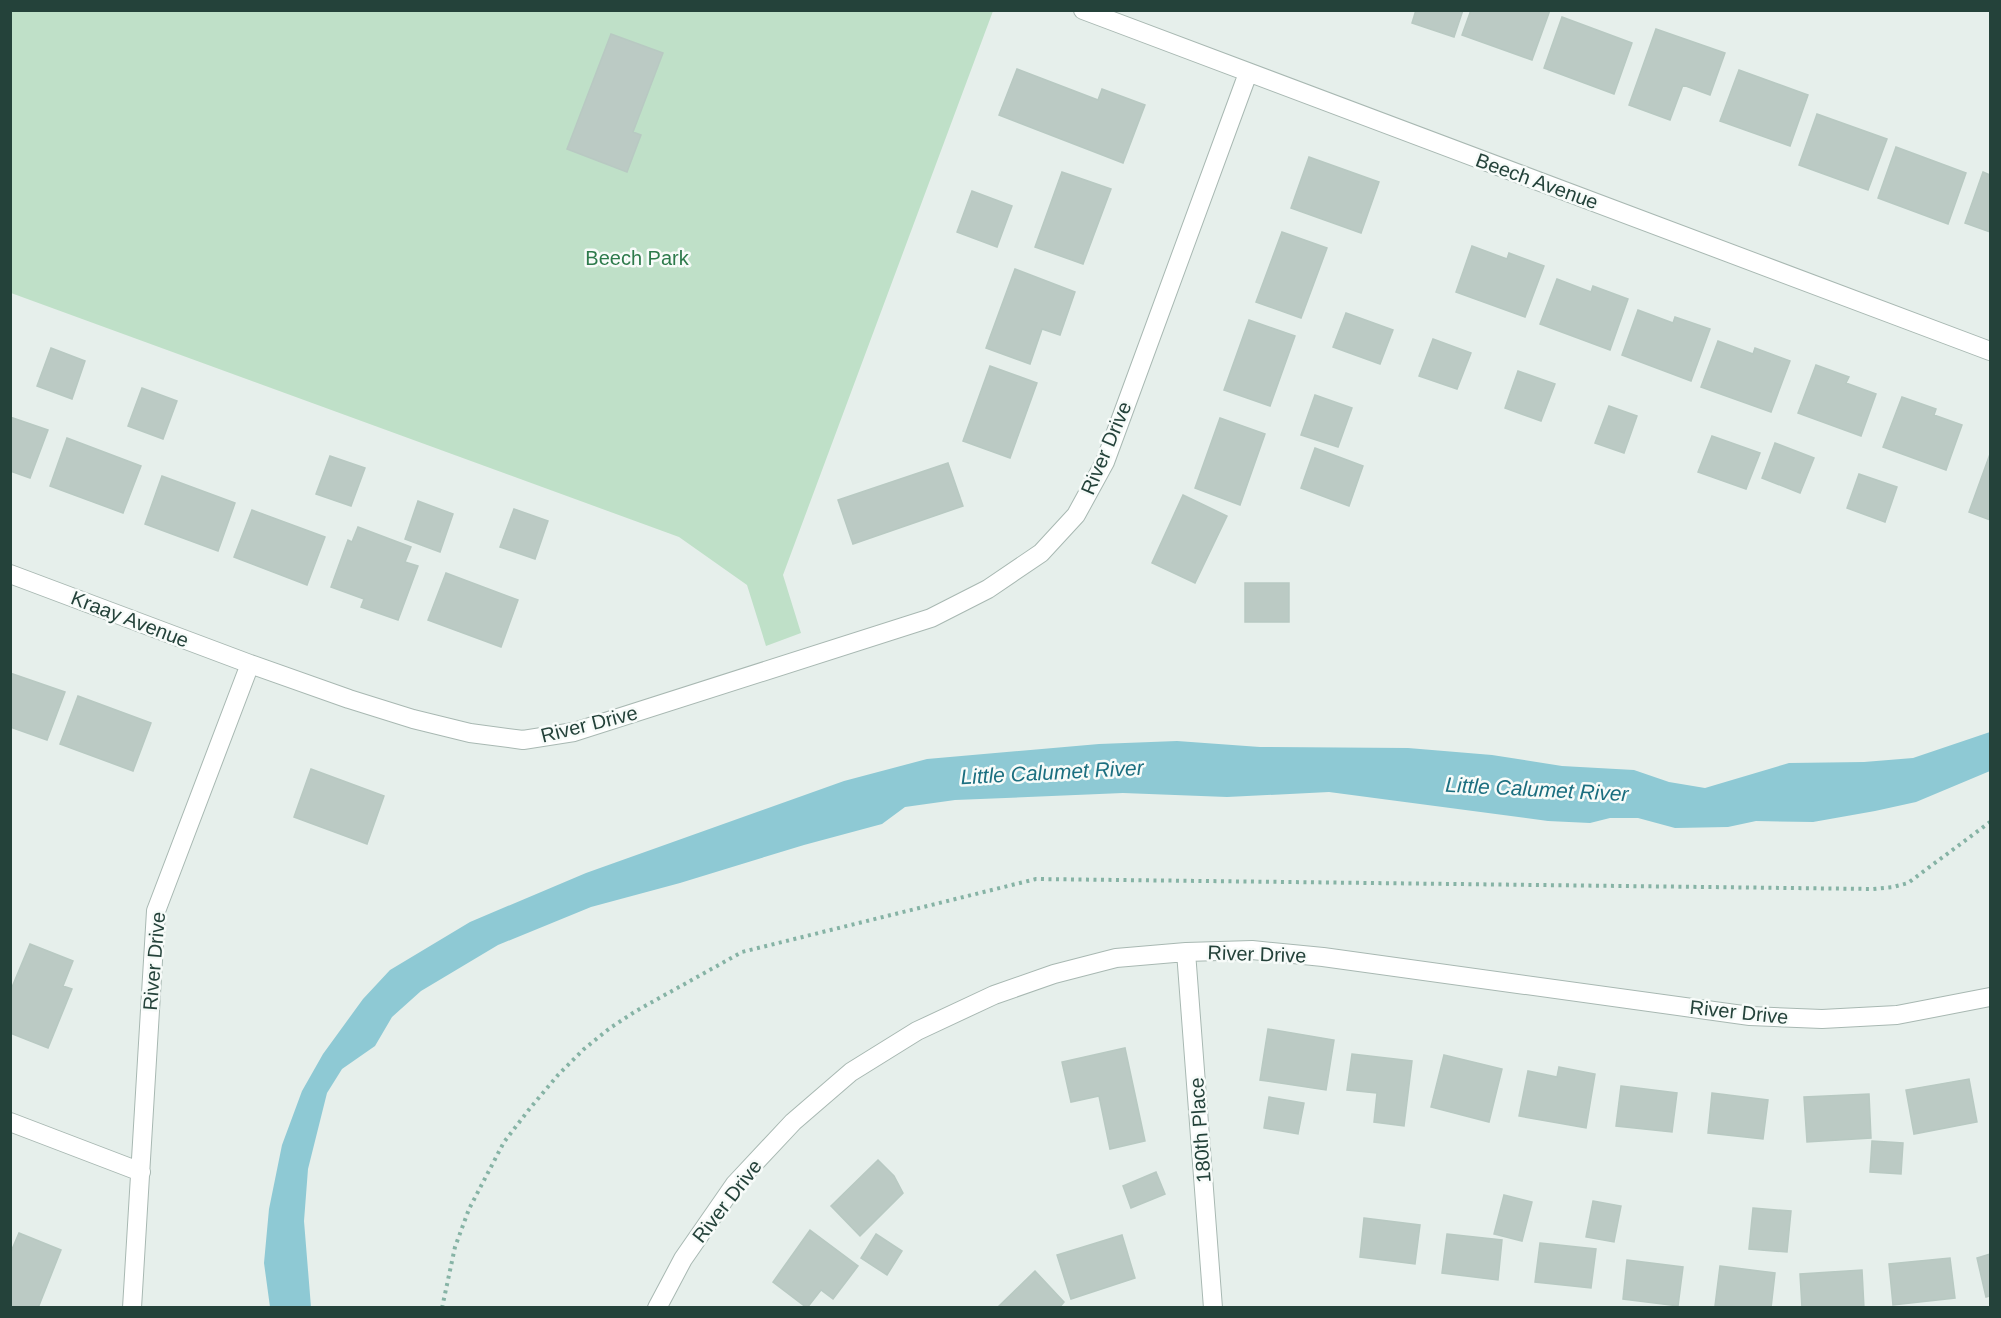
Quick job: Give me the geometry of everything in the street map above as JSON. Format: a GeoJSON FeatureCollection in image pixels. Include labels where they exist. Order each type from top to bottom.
{"type":"FeatureCollection","features":[{"type":"Feature","properties":{"kind":"street","name":"Beech Avenue"},"geometry":{"type":"LineString","coordinates":[[1083,10],[1990,351]]}},
{"type":"Feature","properties":{"kind":"street","name":"River Drive"},"geometry":{"type":"LineString","coordinates":[[132,1308],[156,911],[250,664],[413,719],[470,733],[523,740],[574,732],[931,618],[988,589],[1041,553],[1076,515],[1105,462],[1248,73]]}},
{"type":"Feature","properties":{"kind":"street","name":"Kraay Avenue"},"geometry":{"type":"LineString","coordinates":[[10,574],[250,664]]}},
{"type":"Feature","properties":{"kind":"street","name":"River Drive"},"geometry":{"type":"LineString","coordinates":[[657,1308],[683,1259],[735,1184],[793,1122],[851,1072],[917,1031],[994,995],[1054,974],[1116,958],[1186,952],[1252,950],[1323,957],[1750,1016],[1822,1019],[1897,1015],[1990,997]]}},
{"type":"Feature","properties":{"kind":"street","name":"180th Place"},"geometry":{"type":"LineString","coordinates":[[1186,952],[1213,1308]]}},
{"type":"Feature","properties":{"kind":"street"},"geometry":{"type":"LineString","coordinates":[[10,1122],[141,1172]]}},
{"type":"Feature","properties":{"kind":"green space","name":"Beech Park"},"geometry":{"type":"Polygon","coordinates":[[[10,11],[993,11],[783,575],[801,633],[766,646],[747,585],[679,537],[11,293],[10,11]]]}},
{"type":"Feature","properties":{"kind":"water","name":"Little Calumet River"},"geometry":{"type":"Polygon","coordinates":[[[1990,732],[1990,771],[1916,802],[1813,822],[1756,821],[1728,827],[1675,828],[1638,818],[1610,818],[1590,823],[1548,821],[1329,792],[1227,797],[1123,793],[955,800],[905,807],[882,824],[591,907],[498,945],[421,991],[392,1017],[375,1046],[342,1069],[327,1093],[308,1169],[304,1221],[311,1307],[270,1307],[264,1263],[269,1209],[282,1145],[302,1091],[323,1054],[363,999],[390,970],[470,922],[586,873],[844,781],[927,759],[1099,744],[1177,741],[1260,747],[1408,748],[1492,755],[1562,766],[1634,770],[1669,782],[1705,788],[1789,763],[1864,762],[1913,758],[1990,732]]]}},
{"type":"Feature","properties":{"kind":"building"},"geometry":{"type":"Polygon","coordinates":[[[1416,10],[1463,10],[1454,37],[1412,23],[1416,10]]]}},
{"type":"Feature","properties":{"kind":"building"},"geometry":{"type":"Polygon","coordinates":[[[1471,10],[1550,10],[1532,60],[1462,35],[1471,10]]]}},
{"type":"Feature","properties":{"kind":"building"},"geometry":{"type":"Polygon","coordinates":[[[1562,17],[1632,43],[1614,94],[1544,68],[1562,17]]]}},
{"type":"Feature","properties":{"kind":"building"},"geometry":{"type":"Polygon","coordinates":[[[1656,29],[1725,53],[1710,95],[1683,85],[1670,120],[1629,105],[1656,29]]]}},
{"type":"Feature","properties":{"kind":"building"},"geometry":{"type":"Polygon","coordinates":[[[611,34],[663,53],[633,132],[641,135],[627,172],[567,149],[611,34]]]}},
{"type":"Feature","properties":{"kind":"building"},"geometry":{"type":"Polygon","coordinates":[[[1017,69],[1098,100],[1102,89],[1145,105],[1123,163],[999,115],[1017,69]]]}},
{"type":"Feature","properties":{"kind":"building"},"geometry":{"type":"Polygon","coordinates":[[[1739,70],[1808,95],[1790,146],[1720,121],[1739,70]]]}},
{"type":"Feature","properties":{"kind":"building"},"geometry":{"type":"Polygon","coordinates":[[[1817,114],[1887,139],[1868,190],[1799,165],[1817,114]]]}},
{"type":"Feature","properties":{"kind":"building"},"geometry":{"type":"Polygon","coordinates":[[[1896,147],[1966,173],[1948,224],[1878,198],[1896,147]]]}},
{"type":"Feature","properties":{"kind":"building"},"geometry":{"type":"Polygon","coordinates":[[[1309,157],[1379,182],[1361,233],[1291,208],[1309,157]]]}},
{"type":"Feature","properties":{"kind":"building"},"geometry":{"type":"Polygon","coordinates":[[[1062,172],[1111,189],[1083,264],[1035,247],[1062,172]]]}},
{"type":"Feature","properties":{"kind":"building"},"geometry":{"type":"Polygon","coordinates":[[[1983,172],[1990,175],[1990,232],[1965,223],[1983,172]]]}},
{"type":"Feature","properties":{"kind":"building"},"geometry":{"type":"Polygon","coordinates":[[[972,191],[1012,206],[997,247],[957,232],[972,191]]]}},
{"type":"Feature","properties":{"kind":"building"},"geometry":{"type":"Polygon","coordinates":[[[1282,232],[1327,248],[1301,318],[1256,302],[1282,232]]]}},
{"type":"Feature","properties":{"kind":"building"},"geometry":{"type":"Polygon","coordinates":[[[1472,246],[1507,259],[1509,253],[1544,266],[1525,317],[1456,292],[1472,246]]]}},
{"type":"Feature","properties":{"kind":"building"},"geometry":{"type":"Polygon","coordinates":[[[1015,269],[1075,292],[1060,335],[1042,329],[1030,364],[986,348],[1015,269]]]}},
{"type":"Feature","properties":{"kind":"building"},"geometry":{"type":"Polygon","coordinates":[[[1557,279],[1591,292],[1593,286],[1628,299],[1610,350],[1540,324],[1557,279]]]}},
{"type":"Feature","properties":{"kind":"building"},"geometry":{"type":"Polygon","coordinates":[[[1638,310],[1673,323],[1675,317],[1710,329],[1691,381],[1622,355],[1638,310]]]}},
{"type":"Feature","properties":{"kind":"building"},"geometry":{"type":"Polygon","coordinates":[[[1346,313],[1393,330],[1380,364],[1333,347],[1346,313]]]}},
{"type":"Feature","properties":{"kind":"building"},"geometry":{"type":"Polygon","coordinates":[[[1249,320],[1295,336],[1270,406],[1224,390],[1249,320]]]}},
{"type":"Feature","properties":{"kind":"building"},"geometry":{"type":"Polygon","coordinates":[[[1433,339],[1471,353],[1457,389],[1419,376],[1433,339]]]}},
{"type":"Feature","properties":{"kind":"building"},"geometry":{"type":"Polygon","coordinates":[[[1718,341],[1753,354],[1755,348],[1790,361],[1771,412],[1701,387],[1718,341]]]}},
{"type":"Feature","properties":{"kind":"building"},"geometry":{"type":"Polygon","coordinates":[[[51,348],[85,361],[72,399],[37,386],[51,348]]]}},
{"type":"Feature","properties":{"kind":"building"},"geometry":{"type":"Polygon","coordinates":[[[1816,365],[1849,377],[1846,383],[1876,394],[1861,436],[1798,413],[1816,365]]]}},
{"type":"Feature","properties":{"kind":"building"},"geometry":{"type":"Polygon","coordinates":[[[990,366],[1037,383],[1010,458],[963,441],[990,366]]]}},
{"type":"Feature","properties":{"kind":"building"},"geometry":{"type":"Polygon","coordinates":[[[1518,371],[1555,384],[1541,421],[1505,408],[1518,371]]]}},
{"type":"Feature","properties":{"kind":"building"},"geometry":{"type":"Polygon","coordinates":[[[142,388],[177,401],[163,439],[128,426],[142,388]]]}},
{"type":"Feature","properties":{"kind":"building"},"geometry":{"type":"Polygon","coordinates":[[[1315,395],[1352,408],[1338,447],[1301,435],[1315,395]]]}},
{"type":"Feature","properties":{"kind":"building"},"geometry":{"type":"Polygon","coordinates":[[[1902,397],[1936,409],[1934,415],[1962,425],[1946,470],[1883,447],[1902,397]]]}},
{"type":"Feature","properties":{"kind":"building"},"geometry":{"type":"Polygon","coordinates":[[[1609,406],[1637,416],[1624,453],[1595,443],[1609,406]]]}},
{"type":"Feature","properties":{"kind":"building"},"geometry":{"type":"Polygon","coordinates":[[[10,417],[48,430],[30,478],[10,471],[10,417]]]}},
{"type":"Feature","properties":{"kind":"building"},"geometry":{"type":"Polygon","coordinates":[[[1220,418],[1265,434],[1240,505],[1195,488],[1220,418]]]}},
{"type":"Feature","properties":{"kind":"building"},"geometry":{"type":"Polygon","coordinates":[[[1712,436],[1760,453],[1746,489],[1698,472],[1712,436]]]}},
{"type":"Feature","properties":{"kind":"building"},"geometry":{"type":"Polygon","coordinates":[[[67,438],[141,466],[123,513],[50,486],[67,438]]]}},
{"type":"Feature","properties":{"kind":"building"},"geometry":{"type":"Polygon","coordinates":[[[1775,443],[1814,458],[1800,493],[1762,478],[1775,443]]]}},
{"type":"Feature","properties":{"kind":"building"},"geometry":{"type":"Polygon","coordinates":[[[1315,448],[1363,466],[1349,506],[1301,488],[1315,448]]]}},
{"type":"Feature","properties":{"kind":"building"},"geometry":{"type":"Polygon","coordinates":[[[1990,454],[1990,520],[1969,512],[1990,454]]]}},
{"type":"Feature","properties":{"kind":"building"},"geometry":{"type":"Polygon","coordinates":[[[330,456],[365,468],[351,506],[316,494],[330,456]]]}},
{"type":"Feature","properties":{"kind":"building"},"geometry":{"type":"Polygon","coordinates":[[[948,463],[963,506],[853,544],[838,500],[948,463]]]}},
{"type":"Feature","properties":{"kind":"building"},"geometry":{"type":"Polygon","coordinates":[[[1859,474],[1897,487],[1885,522],[1847,508],[1859,474]]]}},
{"type":"Feature","properties":{"kind":"building"},"geometry":{"type":"Polygon","coordinates":[[[162,476],[235,503],[218,551],[145,524],[162,476]]]}},
{"type":"Feature","properties":{"kind":"building"},"geometry":{"type":"Polygon","coordinates":[[[1183,495],[1227,516],[1195,583],[1152,563],[1183,495]]]}},
{"type":"Feature","properties":{"kind":"building"},"geometry":{"type":"Polygon","coordinates":[[[418,501],[453,514],[440,552],[405,539],[418,501]]]}},
{"type":"Feature","properties":{"kind":"building"},"geometry":{"type":"Polygon","coordinates":[[[514,509],[548,521],[535,559],[500,547],[514,509]]]}},
{"type":"Feature","properties":{"kind":"building"},"geometry":{"type":"Polygon","coordinates":[[[252,510],[325,537],[307,585],[234,557],[252,510]]]}},
{"type":"Feature","properties":{"kind":"building"},"geometry":{"type":"Polygon","coordinates":[[[358,527],[411,547],[405,562],[418,566],[398,620],[361,607],[364,599],[331,587],[348,540],[352,542],[358,527]]]}},
{"type":"Feature","properties":{"kind":"building"},"geometry":{"type":"Polygon","coordinates":[[[446,573],[518,600],[501,647],[428,620],[446,573]]]}},
{"type":"Feature","properties":{"kind":"building"},"geometry":{"type":"Polygon","coordinates":[[[1245,583],[1289,583],[1289,622],[1245,622],[1245,583]]]}},
{"type":"Feature","properties":{"kind":"building"},"geometry":{"type":"Polygon","coordinates":[[[10,673],[65,692],[47,740],[10,727],[10,673]]]}},
{"type":"Feature","properties":{"kind":"building"},"geometry":{"type":"Polygon","coordinates":[[[78,696],[151,723],[133,771],[60,744],[78,696]]]}},
{"type":"Feature","properties":{"kind":"building"},"geometry":{"type":"Polygon","coordinates":[[[311,769],[384,796],[367,844],[294,817],[311,769]]]}},
{"type":"Feature","properties":{"kind":"building"},"geometry":{"type":"Polygon","coordinates":[[[30,944],[73,961],[63,986],[72,989],[48,1048],[10,1033],[10,992],[30,944]]]}},
{"type":"Feature","properties":{"kind":"building"},"geometry":{"type":"Polygon","coordinates":[[[1268,1029],[1334,1040],[1326,1090],[1260,1080],[1268,1029]]]}},
{"type":"Feature","properties":{"kind":"building"},"geometry":{"type":"Polygon","coordinates":[[[1125,1048],[1145,1141],[1110,1149],[1099,1096],[1071,1102],[1062,1062],[1125,1048]]]}},
{"type":"Feature","properties":{"kind":"building"},"geometry":{"type":"Polygon","coordinates":[[[1352,1054],[1412,1061],[1404,1126],[1374,1122],[1377,1093],[1347,1090],[1352,1054]]]}},
{"type":"Feature","properties":{"kind":"building"},"geometry":{"type":"Polygon","coordinates":[[[1444,1055],[1502,1069],[1489,1122],[1431,1107],[1444,1055]]]}},
{"type":"Feature","properties":{"kind":"building"},"geometry":{"type":"Polygon","coordinates":[[[1559,1067],[1595,1074],[1586,1128],[1519,1116],[1528,1071],[1557,1077],[1559,1067]]]}},
{"type":"Feature","properties":{"kind":"building"},"geometry":{"type":"Polygon","coordinates":[[[1969,1079],[1977,1122],[1914,1134],[1906,1090],[1969,1079]]]}},
{"type":"Feature","properties":{"kind":"building"},"geometry":{"type":"Polygon","coordinates":[[[1621,1086],[1677,1093],[1672,1132],[1616,1126],[1621,1086]]]}},
{"type":"Feature","properties":{"kind":"building"},"geometry":{"type":"Polygon","coordinates":[[[1712,1093],[1768,1100],[1763,1139],[1708,1133],[1712,1093]]]}},
{"type":"Feature","properties":{"kind":"building"},"geometry":{"type":"Polygon","coordinates":[[[1869,1094],[1871,1138],[1807,1142],[1804,1097],[1869,1094]]]}},
{"type":"Feature","properties":{"kind":"building"},"geometry":{"type":"Polygon","coordinates":[[[1269,1097],[1304,1103],[1298,1134],[1264,1128],[1269,1097]]]}},
{"type":"Feature","properties":{"kind":"building"},"geometry":{"type":"Polygon","coordinates":[[[1872,1141],[1903,1143],[1901,1174],[1870,1172],[1872,1141]]]}},
{"type":"Feature","properties":{"kind":"building"},"geometry":{"type":"Polygon","coordinates":[[[878,1160],[894,1176],[903,1193],[860,1236],[831,1206],[878,1160]]]}},
{"type":"Feature","properties":{"kind":"building"},"geometry":{"type":"Polygon","coordinates":[[[1156,1172],[1165,1194],[1131,1208],[1123,1186],[1156,1172]]]}},
{"type":"Feature","properties":{"kind":"building"},"geometry":{"type":"Polygon","coordinates":[[[1504,1195],[1532,1202],[1522,1241],[1494,1234],[1504,1195]]]}},
{"type":"Feature","properties":{"kind":"building"},"geometry":{"type":"Polygon","coordinates":[[[1593,1201],[1621,1206],[1614,1242],[1586,1237],[1593,1201]]]}},
{"type":"Feature","properties":{"kind":"building"},"geometry":{"type":"Polygon","coordinates":[[[1753,1208],[1791,1211],[1787,1252],[1749,1249],[1753,1208]]]}},
{"type":"Feature","properties":{"kind":"building"},"geometry":{"type":"Polygon","coordinates":[[[1364,1218],[1420,1225],[1415,1264],[1360,1257],[1364,1218]]]}},
{"type":"Feature","properties":{"kind":"building"},"geometry":{"type":"Polygon","coordinates":[[[810,1230],[858,1266],[833,1299],[821,1290],[807,1308],[773,1282],[810,1230]]]}},
{"type":"Feature","properties":{"kind":"building"},"geometry":{"type":"Polygon","coordinates":[[[19,1233],[61,1250],[38,1308],[10,1308],[10,1254],[19,1233]]]}},
{"type":"Feature","properties":{"kind":"building"},"geometry":{"type":"Polygon","coordinates":[[[876,1234],[902,1251],[887,1275],[861,1258],[876,1234]]]}},
{"type":"Feature","properties":{"kind":"building"},"geometry":{"type":"Polygon","coordinates":[[[1447,1234],[1502,1240],[1498,1280],[1442,1273],[1447,1234]]]}},
{"type":"Feature","properties":{"kind":"building"},"geometry":{"type":"Polygon","coordinates":[[[1122,1235],[1135,1278],[1071,1299],[1057,1255],[1122,1235]]]}},
{"type":"Feature","properties":{"kind":"building"},"geometry":{"type":"Polygon","coordinates":[[[1540,1243],[1596,1249],[1591,1288],[1535,1282],[1540,1243]]]}},
{"type":"Feature","properties":{"kind":"building"},"geometry":{"type":"Polygon","coordinates":[[[1990,1254],[1990,1296],[1986,1297],[1977,1258],[1990,1254]]]}},
{"type":"Feature","properties":{"kind":"building"},"geometry":{"type":"Polygon","coordinates":[[[1950,1258],[1955,1298],[1893,1305],[1889,1264],[1950,1258]]]}},
{"type":"Feature","properties":{"kind":"building"},"geometry":{"type":"Polygon","coordinates":[[[1627,1260],[1683,1267],[1678,1306],[1623,1299],[1627,1260]]]}},
{"type":"Feature","properties":{"kind":"building"},"geometry":{"type":"Polygon","coordinates":[[[1720,1266],[1775,1273],[1771,1308],[1715,1306],[1720,1266]]]}},
{"type":"Feature","properties":{"kind":"building"},"geometry":{"type":"Polygon","coordinates":[[[1862,1270],[1864,1308],[1802,1308],[1800,1274],[1862,1270]]]}},
{"type":"Feature","properties":{"kind":"building"},"geometry":{"type":"Polygon","coordinates":[[[1035,1271],[1064,1302],[1059,1308],[997,1308],[1035,1271]]]}}]}
